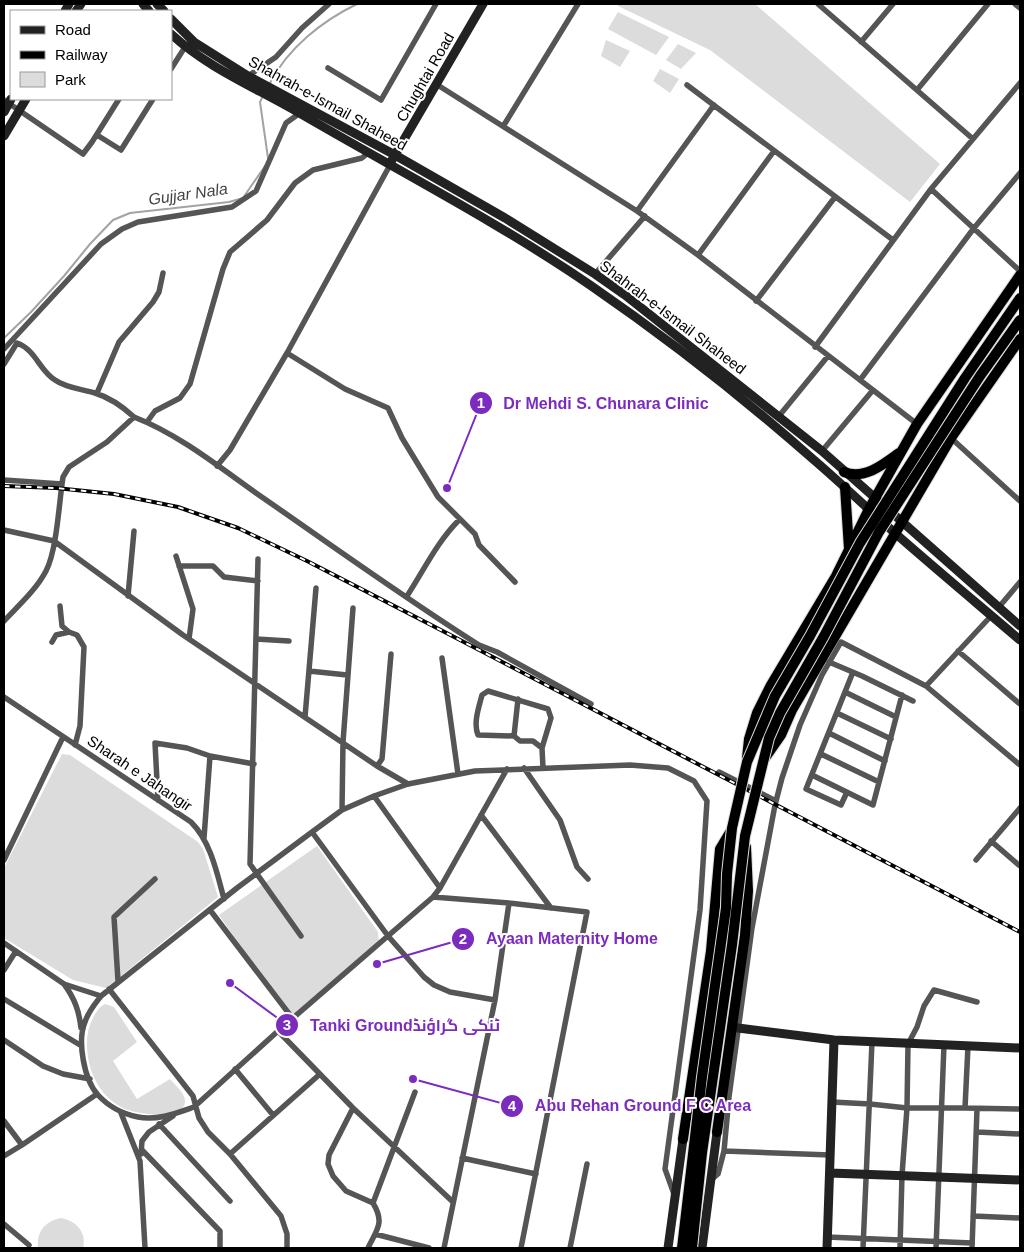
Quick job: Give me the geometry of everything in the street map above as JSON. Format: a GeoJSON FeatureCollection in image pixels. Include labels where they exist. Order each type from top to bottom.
{"type":"FeatureCollection","features":[{"type":"Feature","properties":{"kind":"highway"},"geometry":{"type":"LineString","coordinates":[[682,1248],[702,1077],[726,908],[727,874],[732,828],[747,762],[749,739],[757,713],[771,685],[836,576],[869,509],[917,424],[1020,276]]}},
{"type":"Feature","properties":{"kind":"highway"},"geometry":{"type":"LineString","coordinates":[[747,762],[774,696],[810,636],[860,543],[965,378],[1020,298]]}},
{"type":"Feature","properties":{"kind":"highway"},"geometry":{"type":"LineString","coordinates":[[692,1248],[702,1153],[732,945],[745,836],[769,738],[780,713],[824,636],[879,532],[980,376],[1020,320]]}},
{"type":"Feature","properties":{"kind":"highway"},"geometry":{"type":"LineString","coordinates":[[764,761],[781,735],[792,710],[951,438],[1020,339]]}},
{"type":"Feature","properties":{"kind":"highway"},"geometry":{"type":"LineString","coordinates":[[844,472],[856,475],[872,471],[902,450]]}},
{"type":"Feature","properties":{"kind":"highway"},"geometry":{"type":"LineString","coordinates":[[845,487],[849,550]]}},
{"type":"Feature","properties":{"kind":"highway"},"geometry":{"type":"LineString","coordinates":[[684,1139],[710,961],[720,849],[732,828]]}},
{"type":"Feature","properties":{"kind":"highway"},"geometry":{"type":"LineString","coordinates":[[717,1132],[746,936],[748,891],[745,836]]}},
{"type":"Feature","properties":{"kind":"main road","name":"Chughtai Road"},"geometry":{"type":"LineString","coordinates":[[390,164],[483,4]]}},
{"type":"Feature","properties":{"kind":"main road","name":"Shahrah-e-Ismail Shaheed"},"geometry":{"type":"LineString","coordinates":[[172,20],[194,42],[293,104],[300,113],[500,228],[590,285],[716,378],[794,442],[896,534],[1020,640]]}},
{"type":"Feature","properties":{"kind":"main road","name":"Shahrah-e-Ismail Shaheed"},"geometry":{"type":"LineString","coordinates":[[172,35],[185,47],[240,81],[293,104],[396,155],[595,274],[625,295],[822,451],[1020,626]]}},
{"type":"Feature","properties":{"kind":"main road"},"geometry":{"type":"LineString","coordinates":[[4,112],[8,100]]}},
{"type":"Feature","properties":{"kind":"main road"},"geometry":{"type":"LineString","coordinates":[[4,136],[25,100]]}},
{"type":"Feature","properties":{"kind":"main road"},"geometry":{"type":"LineString","coordinates":[[738,1028],[834,1040],[1020,1048]]}},
{"type":"Feature","properties":{"kind":"main road"},"geometry":{"type":"LineString","coordinates":[[827,1248],[834,1040]]}},
{"type":"Feature","properties":{"kind":"main road"},"geometry":{"type":"LineString","coordinates":[[702,1248],[717,1132]]}},
{"type":"Feature","properties":{"kind":"main road"},"geometry":{"type":"LineString","coordinates":[[668,1248],[684,1139]]}},
{"type":"Feature","properties":{"kind":"main road"},"geometry":{"type":"LineString","coordinates":[[830,1173],[1020,1180]]}},
{"type":"Feature","properties":{"kind":"street"},"geometry":{"type":"LineString","coordinates":[[251,77],[276,57],[302,28],[329,4]]}},
{"type":"Feature","properties":{"kind":"street"},"geometry":{"type":"LineString","coordinates":[[328,68],[381,100],[436,4]]}},
{"type":"Feature","properties":{"kind":"street"},"geometry":{"type":"LineString","coordinates":[[504,125],[578,4]]}},
{"type":"Feature","properties":{"kind":"street"},"geometry":{"type":"LineString","coordinates":[[818,4],[973,139]]}},
{"type":"Feature","properties":{"kind":"street"},"geometry":{"type":"LineString","coordinates":[[861,42],[893,4]]}},
{"type":"Feature","properties":{"kind":"street"},"geometry":{"type":"LineString","coordinates":[[917,90],[988,4]]}},
{"type":"Feature","properties":{"kind":"street"},"geometry":{"type":"LineString","coordinates":[[1015,4],[1020,8]]}},
{"type":"Feature","properties":{"kind":"street"},"geometry":{"type":"LineString","coordinates":[[172,67],[185,47]]}},
{"type":"Feature","properties":{"kind":"street"},"geometry":{"type":"LineString","coordinates":[[815,347],[931,189],[1020,83]]}},
{"type":"Feature","properties":{"kind":"street"},"geometry":{"type":"LineString","coordinates":[[436,84],[504,125],[645,216],[917,424]]}},
{"type":"Feature","properties":{"kind":"street"},"geometry":{"type":"LineString","coordinates":[[687,85],[893,240]]}},
{"type":"Feature","properties":{"kind":"street"},"geometry":{"type":"LineString","coordinates":[[8,100],[19,110],[83,154],[118,100]]}},
{"type":"Feature","properties":{"kind":"street"},"geometry":{"type":"LineString","coordinates":[[97,135],[121,150],[152,100]]}},
{"type":"Feature","properties":{"kind":"street"},"geometry":{"type":"LineString","coordinates":[[637,211],[714,105]]}},
{"type":"Feature","properties":{"kind":"street"},"geometry":{"type":"LineString","coordinates":[[4,349],[101,244],[122,229],[138,222],[232,207],[256,191],[286,123],[300,113]]}},
{"type":"Feature","properties":{"kind":"street"},"geometry":{"type":"LineString","coordinates":[[698,255],[774,151]]}},
{"type":"Feature","properties":{"kind":"street"},"geometry":{"type":"LineString","coordinates":[[147,422],[155,411],[180,398],[190,384],[222,269],[230,252],[267,220],[290,189],[303,177],[313,170],[362,158],[368,153]]}},
{"type":"Feature","properties":{"kind":"street"},"geometry":{"type":"LineString","coordinates":[[217,466],[230,450],[287,353],[390,164]]}},
{"type":"Feature","properties":{"kind":"street"},"geometry":{"type":"LineString","coordinates":[[860,380],[974,228],[1020,173]]}},
{"type":"Feature","properties":{"kind":"street"},"geometry":{"type":"LineString","coordinates":[[931,189],[1020,271]]}},
{"type":"Feature","properties":{"kind":"street"},"geometry":{"type":"LineString","coordinates":[[756,301],[835,197]]}},
{"type":"Feature","properties":{"kind":"street"},"geometry":{"type":"LineString","coordinates":[[595,274],[645,216]]}},
{"type":"Feature","properties":{"kind":"street"},"geometry":{"type":"LineString","coordinates":[[97,394],[119,342],[153,302],[159,292],[163,273]]}},
{"type":"Feature","properties":{"kind":"street"},"geometry":{"type":"LineString","coordinates":[[4,364],[17,343],[27,347],[45,372],[56,382],[117,402],[134,417],[147,422],[217,466],[479,645],[498,652],[591,704]]}},
{"type":"Feature","properties":{"kind":"street"},"geometry":{"type":"LineString","coordinates":[[287,353],[345,389],[388,408],[402,438],[438,497],[475,534],[479,544],[515,582]]}},
{"type":"Feature","properties":{"kind":"street"},"geometry":{"type":"LineString","coordinates":[[779,416],[828,356]]}},
{"type":"Feature","properties":{"kind":"street"},"geometry":{"type":"LineString","coordinates":[[822,451],[873,390]]}},
{"type":"Feature","properties":{"kind":"street"},"geometry":{"type":"LineString","coordinates":[[4,621],[46,571],[54,541],[63,477],[69,467],[107,442],[134,417]]}},
{"type":"Feature","properties":{"kind":"street"},"geometry":{"type":"LineString","coordinates":[[951,438],[1020,499]]}},
{"type":"Feature","properties":{"kind":"street"},"geometry":{"type":"LineString","coordinates":[[4,480],[62,484]]}},
{"type":"Feature","properties":{"kind":"street"},"geometry":{"type":"LineString","coordinates":[[407,596],[430,555],[459,520]]}},
{"type":"Feature","properties":{"kind":"street"},"geometry":{"type":"LineString","coordinates":[[4,530],[54,541],[188,639],[377,766],[408,784]]}},
{"type":"Feature","properties":{"kind":"street"},"geometry":{"type":"LineString","coordinates":[[128,596],[134,531]]}},
{"type":"Feature","properties":{"kind":"street"},"geometry":{"type":"LineString","coordinates":[[176,556],[193,609],[188,639]]}},
{"type":"Feature","properties":{"kind":"street"},"geometry":{"type":"LineString","coordinates":[[258,560],[250,864],[301,936]]}},
{"type":"Feature","properties":{"kind":"street"},"geometry":{"type":"LineString","coordinates":[[179,566],[213,566],[224,577],[258,581]]}},
{"type":"Feature","properties":{"kind":"street"},"geometry":{"type":"LineString","coordinates":[[999,608],[1020,582]]}},
{"type":"Feature","properties":{"kind":"street"},"geometry":{"type":"LineString","coordinates":[[305,717],[316,588]]}},
{"type":"Feature","properties":{"kind":"street"},"geometry":{"type":"LineString","coordinates":[[60,606],[62,626],[69,632],[77,635],[84,647],[80,726],[75,745]]}},
{"type":"Feature","properties":{"kind":"street"},"geometry":{"type":"LineString","coordinates":[[342,810],[343,742],[353,608]]}},
{"type":"Feature","properties":{"kind":"street"},"geometry":{"type":"LineString","coordinates":[[926,686],[992,616]]}},
{"type":"Feature","properties":{"kind":"street"},"geometry":{"type":"LineString","coordinates":[[52,642],[56,635],[69,632]]}},
{"type":"Feature","properties":{"kind":"street"},"geometry":{"type":"LineString","coordinates":[[256,639],[289,641]]}},
{"type":"Feature","properties":{"kind":"street"},"geometry":{"type":"LineString","coordinates":[[711,1180],[718,1174],[724,1151],[752,928],[776,801],[800,725],[829,662],[841,642],[926,686],[1020,765]]}},
{"type":"Feature","properties":{"kind":"street"},"geometry":{"type":"LineString","coordinates":[[958,651],[1020,704]]}},
{"type":"Feature","properties":{"kind":"street"},"geometry":{"type":"LineString","coordinates":[[377,766],[382,759],[392,654]]}},
{"type":"Feature","properties":{"kind":"street"},"geometry":{"type":"LineString","coordinates":[[442,658],[458,774]]}},
{"type":"Feature","properties":{"kind":"street"},"geometry":{"type":"LineString","coordinates":[[829,662],[913,700]]}},
{"type":"Feature","properties":{"kind":"street"},"geometry":{"type":"LineString","coordinates":[[309,671],[347,675]]}},
{"type":"Feature","properties":{"kind":"street"},"geometry":{"type":"LineString","coordinates":[[847,792],[840,805],[806,789],[853,672]]}},
{"type":"Feature","properties":{"kind":"street"},"geometry":{"type":"LineString","coordinates":[[542,748],[533,741],[520,741],[514,736],[478,736],[476,722],[484,692],[488,691],[548,709],[551,718],[542,748],[543,768]]}},
{"type":"Feature","properties":{"kind":"street"},"geometry":{"type":"LineString","coordinates":[[845,692],[896,717]]}},
{"type":"Feature","properties":{"kind":"street"},"geometry":{"type":"LineString","coordinates":[[812,775],[873,805],[902,695]]}},
{"type":"Feature","properties":{"kind":"street","name":"Sharah e Jahangir"},"geometry":{"type":"LineString","coordinates":[[4,697],[191,822],[199,830],[204,840],[224,899]]}},
{"type":"Feature","properties":{"kind":"street"},"geometry":{"type":"LineString","coordinates":[[514,736],[518,699]]}},
{"type":"Feature","properties":{"kind":"street"},"geometry":{"type":"LineString","coordinates":[[837,713],[891,739]]}},
{"type":"Feature","properties":{"kind":"street"},"geometry":{"type":"LineString","coordinates":[[829,733],[885,761]]}},
{"type":"Feature","properties":{"kind":"street"},"geometry":{"type":"LineString","coordinates":[[4,860],[64,737]]}},
{"type":"Feature","properties":{"kind":"street"},"geometry":{"type":"LineString","coordinates":[[158,800],[155,743],[188,748],[210,756],[254,764]]}},
{"type":"Feature","properties":{"kind":"street"},"geometry":{"type":"LineString","coordinates":[[821,754],[879,782]]}},
{"type":"Feature","properties":{"kind":"street"},"geometry":{"type":"LineString","coordinates":[[204,840],[210,756]]}},
{"type":"Feature","properties":{"kind":"street"},"geometry":{"type":"LineString","coordinates":[[507,769],[440,888],[433,897],[292,1018],[194,1107],[177,1113],[140,1118],[110,1106],[97,1094],[90,1079],[82,1058],[80,1045],[84,1023],[101,996],[224,899],[342,810],[408,784],[475,770],[630,765],[668,768],[694,781],[707,801],[700,910],[665,1169],[675,1196]]}},
{"type":"Feature","properties":{"kind":"street"},"geometry":{"type":"LineString","coordinates":[[524,768],[560,820],[577,867],[588,879]]}},
{"type":"Feature","properties":{"kind":"street"},"geometry":{"type":"LineString","coordinates":[[718,772],[776,801]]}},
{"type":"Feature","properties":{"kind":"street"},"geometry":{"type":"LineString","coordinates":[[374,796],[440,888]]}},
{"type":"Feature","properties":{"kind":"street"},"geometry":{"type":"LineString","coordinates":[[976,860],[991,841],[1019,812]]}},
{"type":"Feature","properties":{"kind":"street"},"geometry":{"type":"LineString","coordinates":[[481,815],[551,908]]}},
{"type":"Feature","properties":{"kind":"street"},"geometry":{"type":"LineString","coordinates":[[312,832],[388,936],[424,976],[434,985],[450,992],[495,1000]]}},
{"type":"Feature","properties":{"kind":"street"},"geometry":{"type":"LineString","coordinates":[[991,841],[1020,866]]}},
{"type":"Feature","properties":{"kind":"street"},"geometry":{"type":"LineString","coordinates":[[118,981],[114,917],[155,879]]}},
{"type":"Feature","properties":{"kind":"street"},"geometry":{"type":"LineString","coordinates":[[433,897],[587,912],[522,1248]]}},
{"type":"Feature","properties":{"kind":"street"},"geometry":{"type":"LineString","coordinates":[[444,1248],[495,1000],[509,903]]}},
{"type":"Feature","properties":{"kind":"street"},"geometry":{"type":"LineString","coordinates":[[210,910],[292,1018]]}},
{"type":"Feature","properties":{"kind":"street"},"geometry":{"type":"LineString","coordinates":[[4,943],[64,984],[101,996]]}},
{"type":"Feature","properties":{"kind":"street"},"geometry":{"type":"LineString","coordinates":[[4,970],[16,951]]}},
{"type":"Feature","properties":{"kind":"street"},"geometry":{"type":"LineString","coordinates":[[64,984],[76,1001],[82,1033]]}},
{"type":"Feature","properties":{"kind":"street"},"geometry":{"type":"LineString","coordinates":[[109,990],[192,1096],[198,1118],[208,1132],[230,1154],[281,1216],[287,1234],[287,1248]]}},
{"type":"Feature","properties":{"kind":"street"},"geometry":{"type":"LineString","coordinates":[[900,1248],[902,1175],[907,1108],[908,1044],[917,1027],[924,1006],[934,990],[977,1002]]}},
{"type":"Feature","properties":{"kind":"street"},"geometry":{"type":"LineString","coordinates":[[4,999],[80,1045]]}},
{"type":"Feature","properties":{"kind":"street"},"geometry":{"type":"LineString","coordinates":[[278,1031],[353,1108],[453,1202]]}},
{"type":"Feature","properties":{"kind":"street"},"geometry":{"type":"LineString","coordinates":[[4,1040],[43,1066],[63,1074],[90,1079]]}},
{"type":"Feature","properties":{"kind":"street"},"geometry":{"type":"LineString","coordinates":[[864,1248],[872,1042]]}},
{"type":"Feature","properties":{"kind":"street"},"geometry":{"type":"LineString","coordinates":[[936,1245],[944,1045]]}},
{"type":"Feature","properties":{"kind":"street"},"geometry":{"type":"LineString","coordinates":[[965,1108],[968,1046]]}},
{"type":"Feature","properties":{"kind":"street"},"geometry":{"type":"LineString","coordinates":[[235,1070],[273,1116]]}},
{"type":"Feature","properties":{"kind":"street"},"geometry":{"type":"LineString","coordinates":[[230,1154],[320,1074]]}},
{"type":"Feature","properties":{"kind":"street"},"geometry":{"type":"LineString","coordinates":[[373,1203],[415,1092]]}},
{"type":"Feature","properties":{"kind":"street"},"geometry":{"type":"LineString","coordinates":[[4,1156],[97,1094]]}},
{"type":"Feature","properties":{"kind":"street"},"geometry":{"type":"LineString","coordinates":[[832,1102],[907,1108],[1020,1109]]}},
{"type":"Feature","properties":{"kind":"street"},"geometry":{"type":"LineString","coordinates":[[353,1108],[329,1155],[328,1164],[333,1176],[346,1191],[373,1203],[380,1214],[380,1220],[368,1248]]}},
{"type":"Feature","properties":{"kind":"street"},"geometry":{"type":"LineString","coordinates":[[827,1237],[900,1240],[936,1245],[972,1246],[978,1109]]}},
{"type":"Feature","properties":{"kind":"street"},"geometry":{"type":"LineString","coordinates":[[121,1112],[140,1161]]}},
{"type":"Feature","properties":{"kind":"street"},"geometry":{"type":"LineString","coordinates":[[145,1248],[140,1161],[142,1141],[159,1124],[177,1113]]}},
{"type":"Feature","properties":{"kind":"street"},"geometry":{"type":"LineString","coordinates":[[4,1121],[22,1145]]}},
{"type":"Feature","properties":{"kind":"street"},"geometry":{"type":"LineString","coordinates":[[159,1124],[230,1201]]}},
{"type":"Feature","properties":{"kind":"street"},"geometry":{"type":"LineString","coordinates":[[977,1132],[1020,1134]]}},
{"type":"Feature","properties":{"kind":"street"},"geometry":{"type":"LineString","coordinates":[[142,1150],[218,1228],[220,1231],[220,1248]]}},
{"type":"Feature","properties":{"kind":"street"},"geometry":{"type":"LineString","coordinates":[[724,1151],[830,1155]]}},
{"type":"Feature","properties":{"kind":"street"},"geometry":{"type":"LineString","coordinates":[[462,1158],[536,1174]]}},
{"type":"Feature","properties":{"kind":"street"},"geometry":{"type":"LineString","coordinates":[[570,1248],[587,1164]]}},
{"type":"Feature","properties":{"kind":"street"},"geometry":{"type":"LineString","coordinates":[[973,1216],[1020,1218]]}},
{"type":"Feature","properties":{"kind":"street"},"geometry":{"type":"LineString","coordinates":[[4,1224],[29,1245]]}},
{"type":"Feature","properties":{"kind":"street"},"geometry":{"type":"LineString","coordinates":[[375,1234],[429,1248]]}},
{"type":"Feature","properties":{"kind":"green space"},"geometry":{"type":"Polygon","coordinates":[[[618,4],[755,4],[940,164],[910,202],[710,50],[618,6],[618,4]]]}},
{"type":"Feature","properties":{"kind":"green space"},"geometry":{"type":"Polygon","coordinates":[[[618,12],[669,37],[656,55],[608,29],[618,12]]]}},
{"type":"Feature","properties":{"kind":"green space"},"geometry":{"type":"Polygon","coordinates":[[[606,40],[630,51],[620,67],[601,56],[606,40]]]}},
{"type":"Feature","properties":{"kind":"green space"},"geometry":{"type":"Polygon","coordinates":[[[678,44],[696,53],[681,69],[666,60],[678,44]]]}},
{"type":"Feature","properties":{"kind":"green space"},"geometry":{"type":"Polygon","coordinates":[[[660,69],[679,79],[670,93],[653,81],[660,69]]]}},
{"type":"Feature","properties":{"kind":"green space"},"geometry":{"type":"Polygon","coordinates":[[[62,754],[70,755],[198,842],[203,849],[218,897],[106,988],[73,980],[4,938],[4,868],[62,754]]]}},
{"type":"Feature","properties":{"kind":"green space"},"geometry":{"type":"Polygon","coordinates":[[[317,846],[378,932],[379,943],[296,1013],[289,1015],[219,915],[317,846]]]}},
{"type":"Feature","properties":{"kind":"green space"},"geometry":{"type":"Polygon","coordinates":[[[105,1004],[114,1007],[137,1042],[113,1061],[137,1099],[170,1079],[185,1098],[183,1108],[177,1112],[158,1115],[129,1110],[114,1103],[100,1089],[91,1071],[87,1041],[92,1020],[98,1010],[105,1004]]]}},
{"type":"Feature","properties":{"kind":"green space"},"geometry":{"type":"Polygon","coordinates":[[[61,1218],[76,1225],[82,1232],[83,1248],[38,1248],[38,1237],[43,1228],[55,1219],[61,1218]]]}},
{"type":"Feature","properties":{"kind":"waterway","name":"Gujjar Nala"},"geometry":{"type":"LineString","coordinates":[[270,83],[286,58],[307,37],[331,19],[357,4]]}},
{"type":"Feature","properties":{"kind":"waterway","name":"Gujjar Nala"},"geometry":{"type":"LineString","coordinates":[[263,96],[260,102],[268,158]]}},
{"type":"Feature","properties":{"kind":"waterway","name":"Gujjar Nala"},"geometry":{"type":"LineString","coordinates":[[4,338],[31,312],[113,220],[130,213],[229,202],[243,198],[265,166]]}},
{"type":"Feature","properties":{"kind":"railway"},"geometry":{"type":"LineString","coordinates":[[4,486],[56,488],[114,494],[178,507],[238,528],[435,627],[1020,932]]}},
{"type":"Feature","properties":{"kind":"place","name":"Dr Mehdi S. Chunara Clinic"},"geometry":{"type":"Point","coordinates":[447,488]}},
{"type":"Feature","properties":{"kind":"place","name":"Ayaan Maternity Home"},"geometry":{"type":"Point","coordinates":[377,964]}},
{"type":"Feature","properties":{"kind":"place","name":"Tanki Groundٹنکی گراؤنڈ"},"geometry":{"type":"Point","coordinates":[230,983]}},
{"type":"Feature","properties":{"kind":"place","name":"Abu Rehan Ground F C Area"},"geometry":{"type":"Point","coordinates":[413,1079]}}]}
